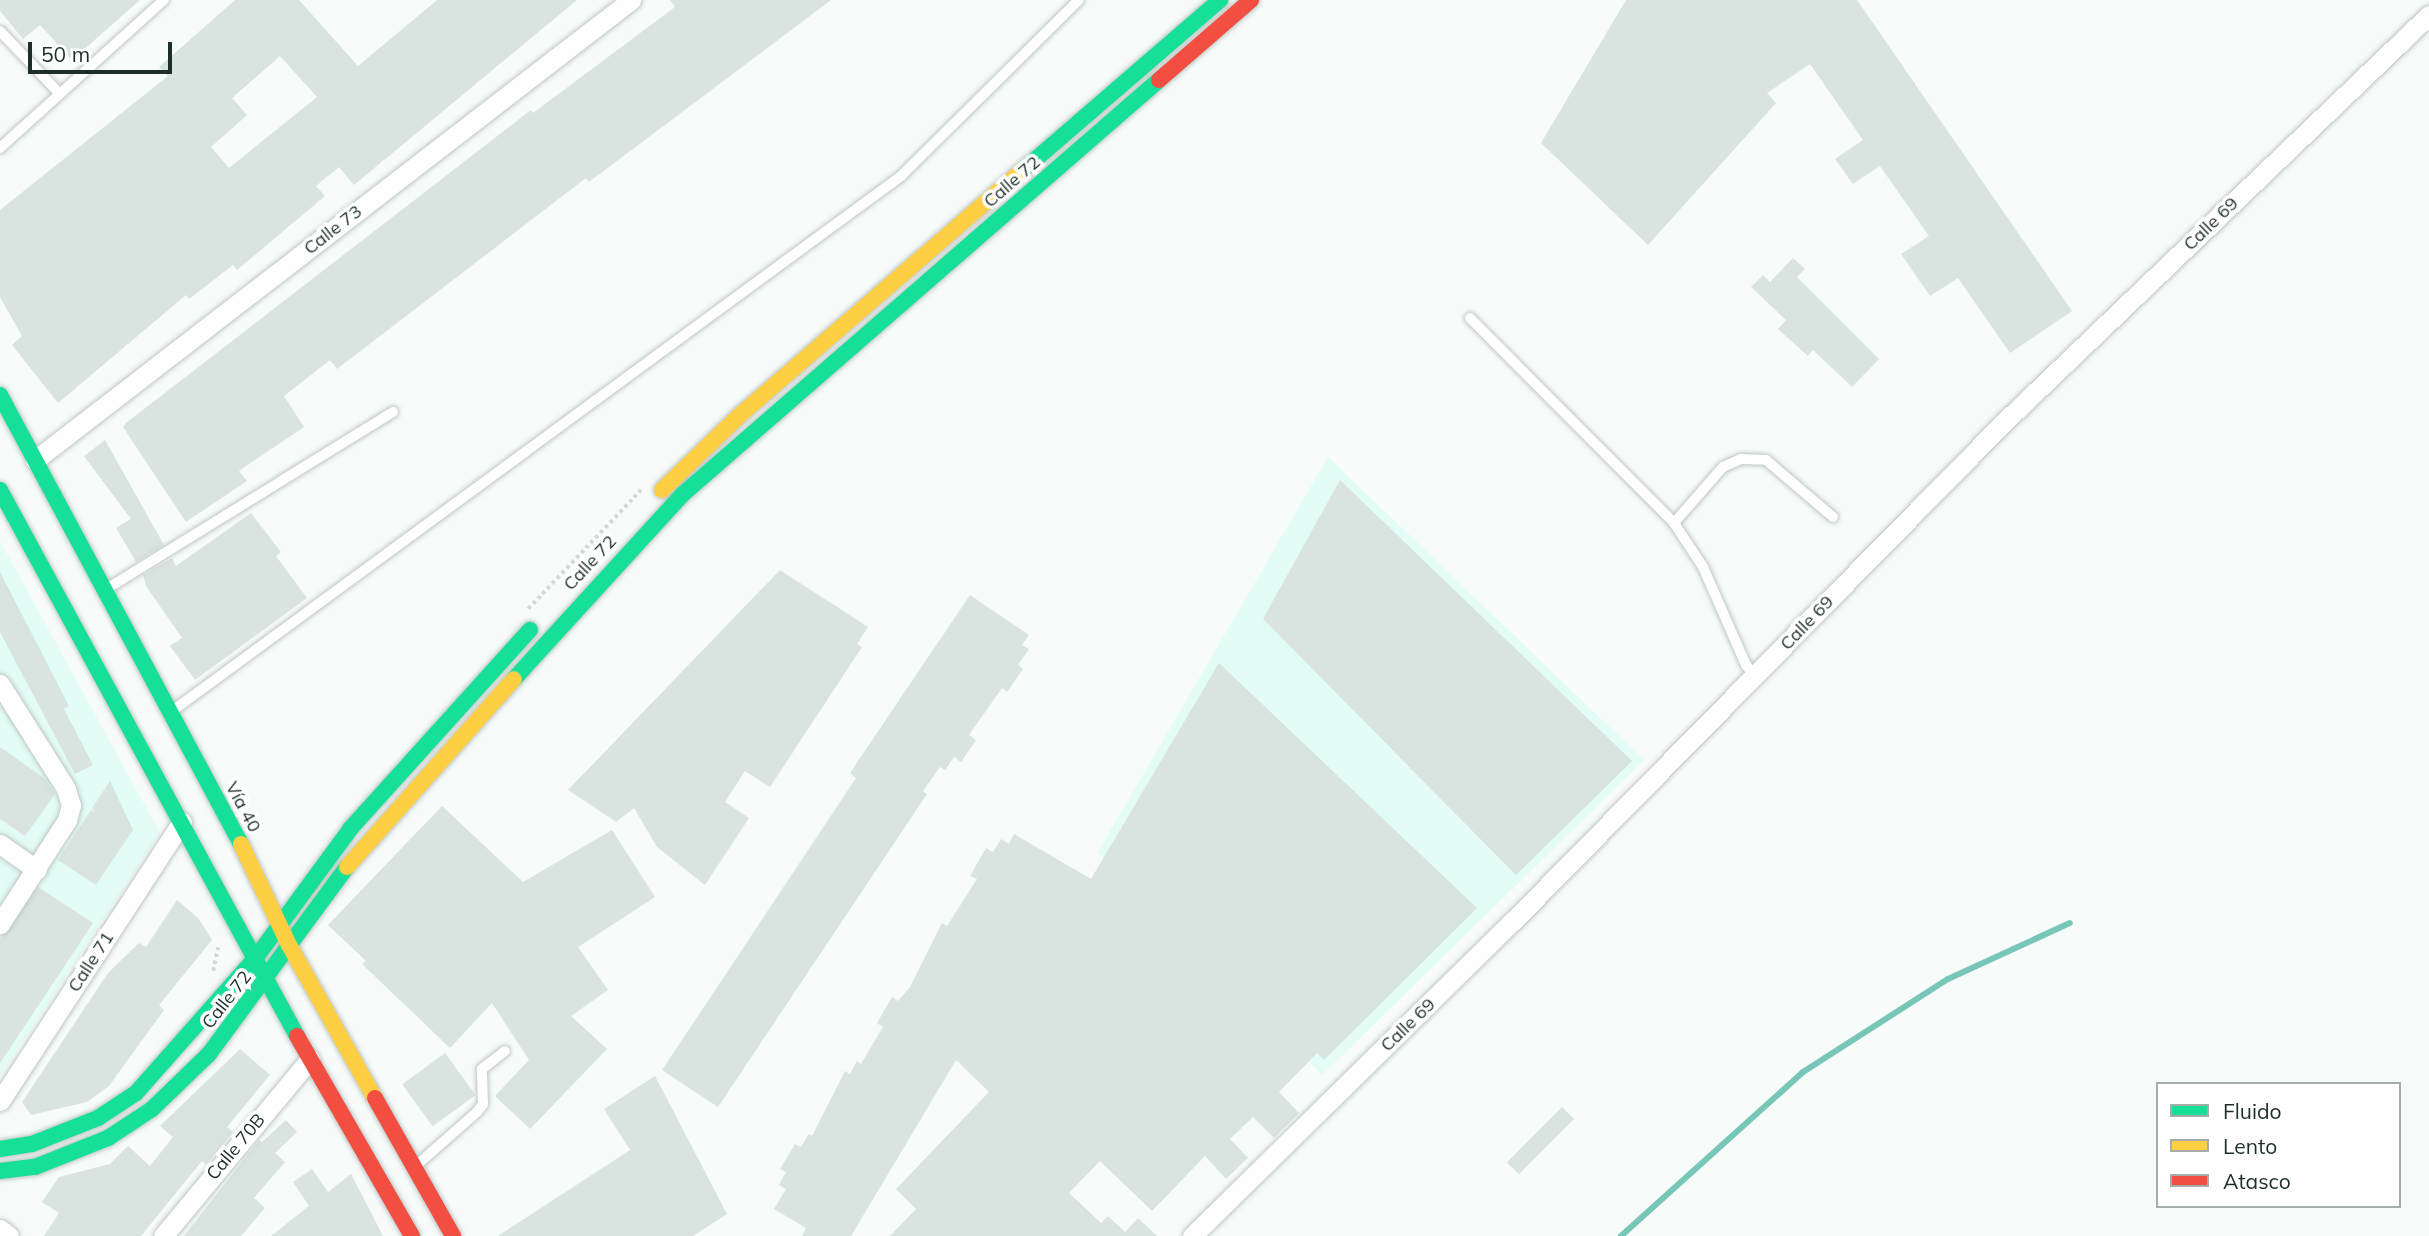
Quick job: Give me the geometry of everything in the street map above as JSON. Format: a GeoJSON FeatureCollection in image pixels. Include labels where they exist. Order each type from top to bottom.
{"type":"FeatureCollection","features":[{"type":"Feature","properties":{"kind":"main road","name":"Calle 72"},"geometry":{"type":"LineString","coordinates":[[649,505],[740,415],[1220,0]]}},
{"type":"Feature","properties":{"kind":"main road","name":"Calle 72"},"geometry":{"type":"LineString","coordinates":[[0,1171],[35,1167],[96,1143],[152,1109],[209,1055],[268,979],[289,945],[366,841],[682,494],[1251,0]]}},
{"type":"Feature","properties":{"kind":"main road","name":"Vía 40"},"geometry":{"type":"LineString","coordinates":[[0,395],[171,712],[289,945],[453,1236]]}},
{"type":"Feature","properties":{"kind":"main road"},"geometry":{"type":"LineString","coordinates":[[0,490],[257,956],[310,1059],[412,1236]]}},
{"type":"Feature","properties":{"kind":"main road","name":"Calle 72"},"geometry":{"type":"LineString","coordinates":[[0,1149],[32,1144],[98,1118],[136,1093],[257,956],[351,828],[546,612]]}},
{"type":"Feature","properties":{"kind":"street","name":"Calle 73"},"geometry":{"type":"LineString","coordinates":[[35,460],[631,0]]}},
{"type":"Feature","properties":{"kind":"street","name":"Calle 69"},"geometry":{"type":"LineString","coordinates":[[1192,1236],[1755,676],[2002,424],[2429,16]]}},
{"type":"Feature","properties":{"kind":"street"},"geometry":{"type":"LineString","coordinates":[[0,684],[66,789],[71,804],[67,820],[0,924]]}},
{"type":"Feature","properties":{"kind":"street","name":"Calle 71"},"geometry":{"type":"LineString","coordinates":[[0,1101],[182,822]]}},
{"type":"Feature","properties":{"kind":"street"},"geometry":{"type":"LineString","coordinates":[[0,844],[37,870]]}},
{"type":"Feature","properties":{"kind":"street","name":"Calle 70B"},"geometry":{"type":"LineString","coordinates":[[163,1236],[310,1059]]}},
{"type":"Feature","properties":{"kind":"street"},"geometry":{"type":"LineString","coordinates":[[0,1229],[9,1236]]}},
{"type":"Feature","properties":{"kind":"lane"},"geometry":{"type":"LineString","coordinates":[[0,148],[58,92],[164,0]]}},
{"type":"Feature","properties":{"kind":"lane"},"geometry":{"type":"LineString","coordinates":[[171,712],[901,176],[1079,0]]}},
{"type":"Feature","properties":{"kind":"lane"},"geometry":{"type":"LineString","coordinates":[[0,31],[58,92]]}},
{"type":"Feature","properties":{"kind":"lane"},"geometry":{"type":"LineString","coordinates":[[1470,318],[1674,523],[1703,567],[1746,665],[1755,676]]}},
{"type":"Feature","properties":{"kind":"lane"},"geometry":{"type":"LineString","coordinates":[[105,590],[393,412]]}},
{"type":"Feature","properties":{"kind":"lane"},"geometry":{"type":"LineString","coordinates":[[1674,523],[1723,467],[1741,459],[1766,460],[1833,517]]}},
{"type":"Feature","properties":{"kind":"lane"},"geometry":{"type":"LineString","coordinates":[[414,1166],[434,1154],[477,1112],[483,1104],[482,1069],[505,1051]]}},
{"type":"Feature","properties":{"kind":"path"},"geometry":{"type":"LineString","coordinates":[[208,978],[219,951],[213,939]]}},
{"type":"Feature","properties":{"kind":"shaded area"},"geometry":{"type":"Polygon","coordinates":[[[1328,457],[1644,760],[1322,1075],[1098,852],[1328,457]]]}},
{"type":"Feature","properties":{"kind":"shaded area"},"geometry":{"type":"Polygon","coordinates":[[[0,541],[160,833],[0,1076],[0,541]]]}},
{"type":"Feature","properties":{"kind":"building"},"geometry":{"type":"Polygon","coordinates":[[[0,0],[140,0],[72,60],[40,25],[23,39],[0,11],[0,0]]]}},
{"type":"Feature","properties":{"kind":"building"},"geometry":{"type":"Polygon","coordinates":[[[235,0],[299,0],[358,66],[437,0],[577,0],[354,185],[339,167],[316,186],[325,196],[237,270],[233,265],[189,299],[186,295],[58,403],[12,345],[22,336],[0,297],[0,210],[168,76],[159,67],[235,0]],[[280,56],[232,98],[247,115],[211,147],[229,168],[317,97],[280,56]]]}},
{"type":"Feature","properties":{"kind":"building"},"geometry":{"type":"Polygon","coordinates":[[[670,0],[831,0],[589,182],[586,178],[337,369],[330,360],[284,396],[304,427],[239,471],[247,481],[186,522],[123,427],[126,423],[531,110],[533,113],[675,7],[670,0]]]}},
{"type":"Feature","properties":{"kind":"building"},"geometry":{"type":"Polygon","coordinates":[[[1626,0],[1857,0],[2072,311],[2010,353],[1958,278],[1930,296],[1901,254],[1929,236],[1880,166],[1853,184],[1835,159],[1863,140],[1810,64],[1767,93],[1776,103],[1648,245],[1541,143],[1626,0]]]}},
{"type":"Feature","properties":{"kind":"building"},"geometry":{"type":"Polygon","coordinates":[[[1793,258],[1805,269],[1797,277],[1879,359],[1852,387],[1813,350],[1808,356],[1778,329],[1786,320],[1751,287],[1763,275],[1770,282],[1793,258]]]}},
{"type":"Feature","properties":{"kind":"building"},"geometry":{"type":"Polygon","coordinates":[[[105,440],[164,545],[136,562],[116,528],[131,519],[84,456],[105,440]]]}},
{"type":"Feature","properties":{"kind":"building"},"geometry":{"type":"Polygon","coordinates":[[[1340,480],[1632,761],[1516,875],[1263,619],[1340,480]]]}},
{"type":"Feature","properties":{"kind":"building"},"geometry":{"type":"Polygon","coordinates":[[[251,513],[281,552],[276,556],[307,598],[195,680],[170,646],[182,638],[146,586],[143,575],[172,558],[176,566],[251,513]]]}},
{"type":"Feature","properties":{"kind":"building"},"geometry":{"type":"Polygon","coordinates":[[[780,570],[868,627],[857,644],[862,647],[770,787],[745,771],[725,802],[749,818],[705,885],[657,847],[634,808],[616,822],[568,790],[780,570]]]}},
{"type":"Feature","properties":{"kind":"building"},"geometry":{"type":"Polygon","coordinates":[[[0,572],[69,706],[64,709],[93,765],[75,774],[0,632],[0,572]]]}},
{"type":"Feature","properties":{"kind":"building"},"geometry":{"type":"Polygon","coordinates":[[[970,595],[1029,635],[1022,645],[1029,649],[1018,665],[1023,669],[1007,692],[1002,688],[969,735],[976,740],[961,762],[954,757],[945,770],[940,767],[923,791],[927,794],[718,1107],[662,1070],[856,778],[850,773],[970,595]]]}},
{"type":"Feature","properties":{"kind":"building"},"geometry":{"type":"Polygon","coordinates":[[[1219,663],[1477,908],[1324,1060],[1317,1053],[1279,1092],[1299,1113],[1274,1138],[1253,1117],[1230,1139],[1248,1158],[1226,1179],[1205,1156],[1152,1211],[1100,1161],[1069,1193],[1101,1223],[1108,1216],[1125,1232],[1138,1218],[1157,1236],[890,1236],[916,1209],[896,1189],[989,1092],[956,1060],[851,1236],[802,1236],[806,1228],[774,1209],[786,1189],[779,1185],[786,1172],[780,1169],[795,1144],[801,1147],[809,1134],[812,1136],[845,1071],[850,1074],[857,1061],[861,1064],[883,1027],[877,1023],[892,997],[898,1001],[910,987],[942,923],[947,926],[977,879],[970,876],[986,848],[993,852],[1001,839],[1009,844],[1014,834],[1091,879],[1219,663]]]}},
{"type":"Feature","properties":{"kind":"building"},"geometry":{"type":"Polygon","coordinates":[[[0,747],[44,778],[55,794],[25,836],[0,819],[0,747]]]}},
{"type":"Feature","properties":{"kind":"building"},"geometry":{"type":"Polygon","coordinates":[[[110,781],[133,830],[96,885],[58,860],[91,810],[95,813],[92,808],[110,781]]]}},
{"type":"Feature","properties":{"kind":"building"},"geometry":{"type":"Polygon","coordinates":[[[442,806],[523,882],[612,830],[655,897],[578,947],[608,990],[571,1016],[607,1049],[530,1129],[495,1096],[529,1060],[492,1003],[450,1048],[362,964],[366,961],[328,925],[442,806]]]}},
{"type":"Feature","properties":{"kind":"building"},"geometry":{"type":"Polygon","coordinates":[[[38,887],[93,923],[0,1063],[0,939],[38,887]]]}},
{"type":"Feature","properties":{"kind":"building"},"geometry":{"type":"Polygon","coordinates":[[[177,900],[199,919],[212,940],[159,1005],[164,1010],[109,1086],[87,1102],[31,1115],[22,1102],[108,973],[139,943],[146,947],[177,900]]]}},
{"type":"Feature","properties":{"kind":"building"},"geometry":{"type":"Polygon","coordinates":[[[240,1049],[270,1075],[227,1127],[233,1132],[206,1165],[202,1161],[141,1236],[44,1236],[59,1213],[42,1202],[59,1177],[110,1164],[128,1146],[150,1166],[173,1137],[160,1126],[240,1049]]]}},
{"type":"Feature","properties":{"kind":"building"},"geometry":{"type":"Polygon","coordinates":[[[445,1053],[476,1095],[433,1126],[402,1084],[445,1053]]]}},
{"type":"Feature","properties":{"kind":"building"},"geometry":{"type":"Polygon","coordinates":[[[655,1076],[727,1214],[693,1236],[498,1236],[630,1150],[604,1109],[655,1076]]]}},
{"type":"Feature","properties":{"kind":"building"},"geometry":{"type":"Polygon","coordinates":[[[1562,1107],[1574,1119],[1519,1174],[1507,1162],[1562,1107]]]}},
{"type":"Feature","properties":{"kind":"building"},"geometry":{"type":"Polygon","coordinates":[[[286,1120],[297,1132],[275,1153],[285,1162],[254,1198],[265,1208],[241,1236],[184,1236],[259,1140],[262,1142],[286,1120]]]}},
{"type":"Feature","properties":{"kind":"building"},"geometry":{"type":"Polygon","coordinates":[[[312,1169],[328,1192],[351,1174],[383,1236],[271,1236],[309,1206],[293,1182],[312,1169]]]}},
{"type":"Feature","properties":{"kind":"waterway"},"geometry":{"type":"LineString","coordinates":[[1621,1236],[1803,1072],[1948,979],[2070,923]]}},
{"type":"Feature","properties":{"kind":"traffic: fast"},"geometry":{"type":"LineString","coordinates":[[1022,171],[1220,0]]}},
{"type":"Feature","properties":{"kind":"traffic: fast"},"geometry":{"type":"LineString","coordinates":[[514,679],[683,494],[1159,80]]}},
{"type":"Feature","properties":{"kind":"traffic: fast"},"geometry":{"type":"LineString","coordinates":[[0,395],[241,844]]}},
{"type":"Feature","properties":{"kind":"traffic: fast"},"geometry":{"type":"LineString","coordinates":[[0,490],[297,1036]]}},
{"type":"Feature","properties":{"kind":"traffic: fast"},"geometry":{"type":"LineString","coordinates":[[0,1149],[32,1144],[98,1118],[136,1093],[257,956],[351,828],[530,630]]}},
{"type":"Feature","properties":{"kind":"traffic: fast"},"geometry":{"type":"LineString","coordinates":[[0,1171],[35,1167],[108,1138],[152,1109],[209,1054],[347,867]]}},
{"type":"Feature","properties":{"kind":"traffic: slow"},"geometry":{"type":"LineString","coordinates":[[662,490],[740,415],[1022,171]]}},
{"type":"Feature","properties":{"kind":"traffic: slow"},"geometry":{"type":"LineString","coordinates":[[347,867],[514,679]]}},
{"type":"Feature","properties":{"kind":"traffic: slow"},"geometry":{"type":"LineString","coordinates":[[241,844],[289,945],[375,1098]]}},
{"type":"Feature","properties":{"kind":"traffic: jam"},"geometry":{"type":"LineString","coordinates":[[1159,80],[1251,0]]}},
{"type":"Feature","properties":{"kind":"traffic: jam"},"geometry":{"type":"LineString","coordinates":[[297,1036],[412,1236]]}},
{"type":"Feature","properties":{"kind":"traffic: jam"},"geometry":{"type":"LineString","coordinates":[[375,1098],[453,1236]]}}]}
